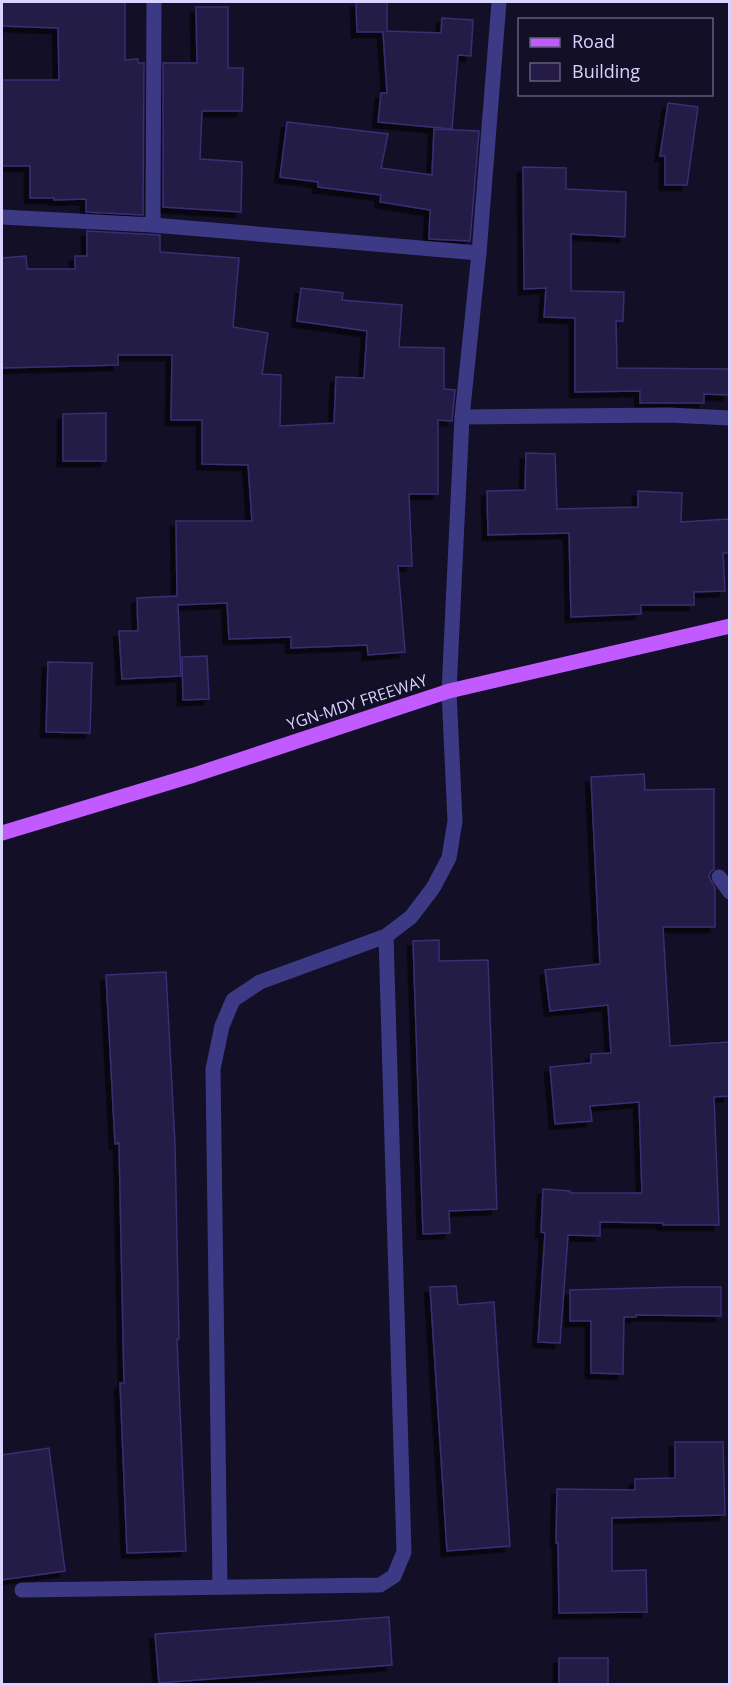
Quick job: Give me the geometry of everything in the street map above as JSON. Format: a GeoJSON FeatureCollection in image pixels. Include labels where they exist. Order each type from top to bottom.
{"type":"FeatureCollection","features":[{"type":"Feature","properties":{"kind":"main road","name":"YGN-MDY FREEWAY"},"geometry":{"type":"LineString","coordinates":[[2,833],[194,775],[448,691],[729,626]]}},
{"type":"Feature","properties":{"kind":"street"},"geometry":{"type":"LineString","coordinates":[[153,225],[154,2]]}},
{"type":"Feature","properties":{"kind":"street"},"geometry":{"type":"LineString","coordinates":[[220,1587],[213,1069],[222,1026],[233,1000],[260,982],[386,936],[411,917],[433,888],[448,858],[455,821],[448,691],[462,417],[479,253],[499,2]]}},
{"type":"Feature","properties":{"kind":"street"},"geometry":{"type":"LineString","coordinates":[[2,217],[153,225],[479,253]]}},
{"type":"Feature","properties":{"kind":"street"},"geometry":{"type":"LineString","coordinates":[[462,417],[669,415],[729,418]]}},
{"type":"Feature","properties":{"kind":"street"},"geometry":{"type":"LineString","coordinates":[[719,877],[729,892]]}},
{"type":"Feature","properties":{"kind":"street"},"geometry":{"type":"LineString","coordinates":[[22,1590],[380,1585],[394,1576],[404,1552],[386,936]]}},
{"type":"Feature","properties":{"kind":"building"},"geometry":{"type":"Polygon","coordinates":[[[2,2],[125,2],[125,60],[138,59],[138,63],[144,63],[143,215],[86,212],[86,199],[30,198],[30,166],[2,166],[2,80],[59,80],[58,28],[2,26],[2,2]]]}},
{"type":"Feature","properties":{"kind":"building"},"geometry":{"type":"Polygon","coordinates":[[[356,2],[387,2],[387,31],[441,33],[442,18],[473,20],[471,56],[458,55],[452,129],[378,122],[381,93],[387,93],[383,32],[357,32],[356,2]]]}},
{"type":"Feature","properties":{"kind":"building"},"geometry":{"type":"Polygon","coordinates":[[[196,7],[228,7],[228,68],[243,68],[242,111],[202,111],[200,159],[242,162],[241,212],[163,207],[163,63],[197,63],[196,7]]]}},
{"type":"Feature","properties":{"kind":"building"},"geometry":{"type":"Polygon","coordinates":[[[668,103],[698,107],[687,185],[665,185],[665,156],[660,156],[668,103]]]}},
{"type":"Feature","properties":{"kind":"building"},"geometry":{"type":"Polygon","coordinates":[[[287,122],[388,134],[381,168],[432,175],[434,129],[479,131],[470,241],[429,239],[430,210],[380,202],[381,195],[318,187],[318,182],[280,177],[287,122]]]}},
{"type":"Feature","properties":{"kind":"building"},"geometry":{"type":"Polygon","coordinates":[[[523,167],[566,168],[566,189],[626,192],[625,237],[571,234],[571,291],[624,292],[623,321],[616,321],[617,368],[729,369],[729,395],[704,394],[704,403],[640,403],[640,391],[575,392],[575,318],[544,317],[546,288],[524,289],[523,167]]]}},
{"type":"Feature","properties":{"kind":"building"},"geometry":{"type":"Polygon","coordinates":[[[87,231],[160,235],[160,252],[239,258],[233,327],[268,333],[262,374],[281,375],[280,426],[334,423],[336,377],[364,378],[367,331],[297,321],[301,288],[343,293],[342,300],[402,305],[399,347],[444,348],[444,389],[455,390],[452,421],[438,420],[438,494],[409,494],[412,566],[398,566],[405,652],[368,655],[367,645],[291,648],[291,637],[229,639],[227,603],[178,605],[181,676],[122,679],[119,631],[138,631],[137,598],[177,596],[176,521],[252,521],[248,465],[202,464],[202,420],[171,420],[172,355],[118,355],[118,365],[2,368],[2,258],[26,256],[27,269],[75,269],[75,256],[87,256],[87,231]]]}},
{"type":"Feature","properties":{"kind":"building"},"geometry":{"type":"Polygon","coordinates":[[[106,413],[106,461],[63,461],[63,414],[106,413]]]}},
{"type":"Feature","properties":{"kind":"building"},"geometry":{"type":"Polygon","coordinates":[[[526,453],[555,454],[557,509],[638,507],[638,491],[682,493],[681,522],[729,519],[729,553],[723,553],[725,591],[694,592],[694,605],[641,605],[641,614],[571,617],[569,533],[488,535],[487,491],[525,490],[526,453]]]}},
{"type":"Feature","properties":{"kind":"building"},"geometry":{"type":"Polygon","coordinates":[[[207,656],[209,699],[183,700],[182,657],[207,656]]]}},
{"type":"Feature","properties":{"kind":"building"},"geometry":{"type":"Polygon","coordinates":[[[48,662],[92,663],[90,733],[46,732],[48,662]]]}},
{"type":"Feature","properties":{"kind":"building"},"geometry":{"type":"Polygon","coordinates":[[[644,774],[645,790],[714,789],[714,869],[709,877],[715,888],[715,927],[663,927],[670,1046],[729,1042],[729,1096],[714,1097],[719,1225],[600,1222],[600,1236],[568,1235],[560,1343],[538,1342],[545,1233],[541,1232],[543,1189],[570,1191],[570,1193],[642,1193],[639,1102],[590,1106],[592,1121],[555,1124],[550,1067],[591,1063],[591,1054],[611,1053],[608,1005],[550,1011],[545,970],[600,964],[591,777],[644,774]]]}},
{"type":"Feature","properties":{"kind":"building"},"geometry":{"type":"Polygon","coordinates":[[[439,940],[439,961],[488,960],[497,1209],[449,1211],[450,1233],[423,1234],[413,941],[439,940]]]}},
{"type":"Feature","properties":{"kind":"building"},"geometry":{"type":"Polygon","coordinates":[[[166,972],[175,1145],[179,1339],[177,1339],[186,1551],[127,1553],[120,1383],[124,1383],[119,1143],[115,1144],[106,975],[166,972]]]}},
{"type":"Feature","properties":{"kind":"building"},"geometry":{"type":"Polygon","coordinates":[[[456,1286],[458,1305],[494,1302],[510,1546],[447,1551],[430,1287],[456,1286]]]}},
{"type":"Feature","properties":{"kind":"building"},"geometry":{"type":"Polygon","coordinates":[[[721,1287],[721,1316],[636,1315],[636,1317],[624,1317],[623,1374],[591,1373],[591,1321],[570,1321],[570,1290],[721,1287]]]}},
{"type":"Feature","properties":{"kind":"building"},"geometry":{"type":"Polygon","coordinates":[[[675,1442],[723,1442],[725,1515],[612,1518],[612,1571],[646,1570],[647,1612],[559,1613],[558,1543],[556,1543],[557,1489],[635,1490],[635,1479],[675,1478],[675,1442]]]}},
{"type":"Feature","properties":{"kind":"building"},"geometry":{"type":"Polygon","coordinates":[[[49,1448],[65,1571],[2,1580],[2,1455],[49,1448]]]}},
{"type":"Feature","properties":{"kind":"building"},"geometry":{"type":"Polygon","coordinates":[[[389,1617],[392,1665],[159,1683],[155,1634],[389,1617]]]}},
{"type":"Feature","properties":{"kind":"building"},"geometry":{"type":"Polygon","coordinates":[[[559,1658],[608,1658],[608,1684],[559,1684],[559,1658]]]}}]}
